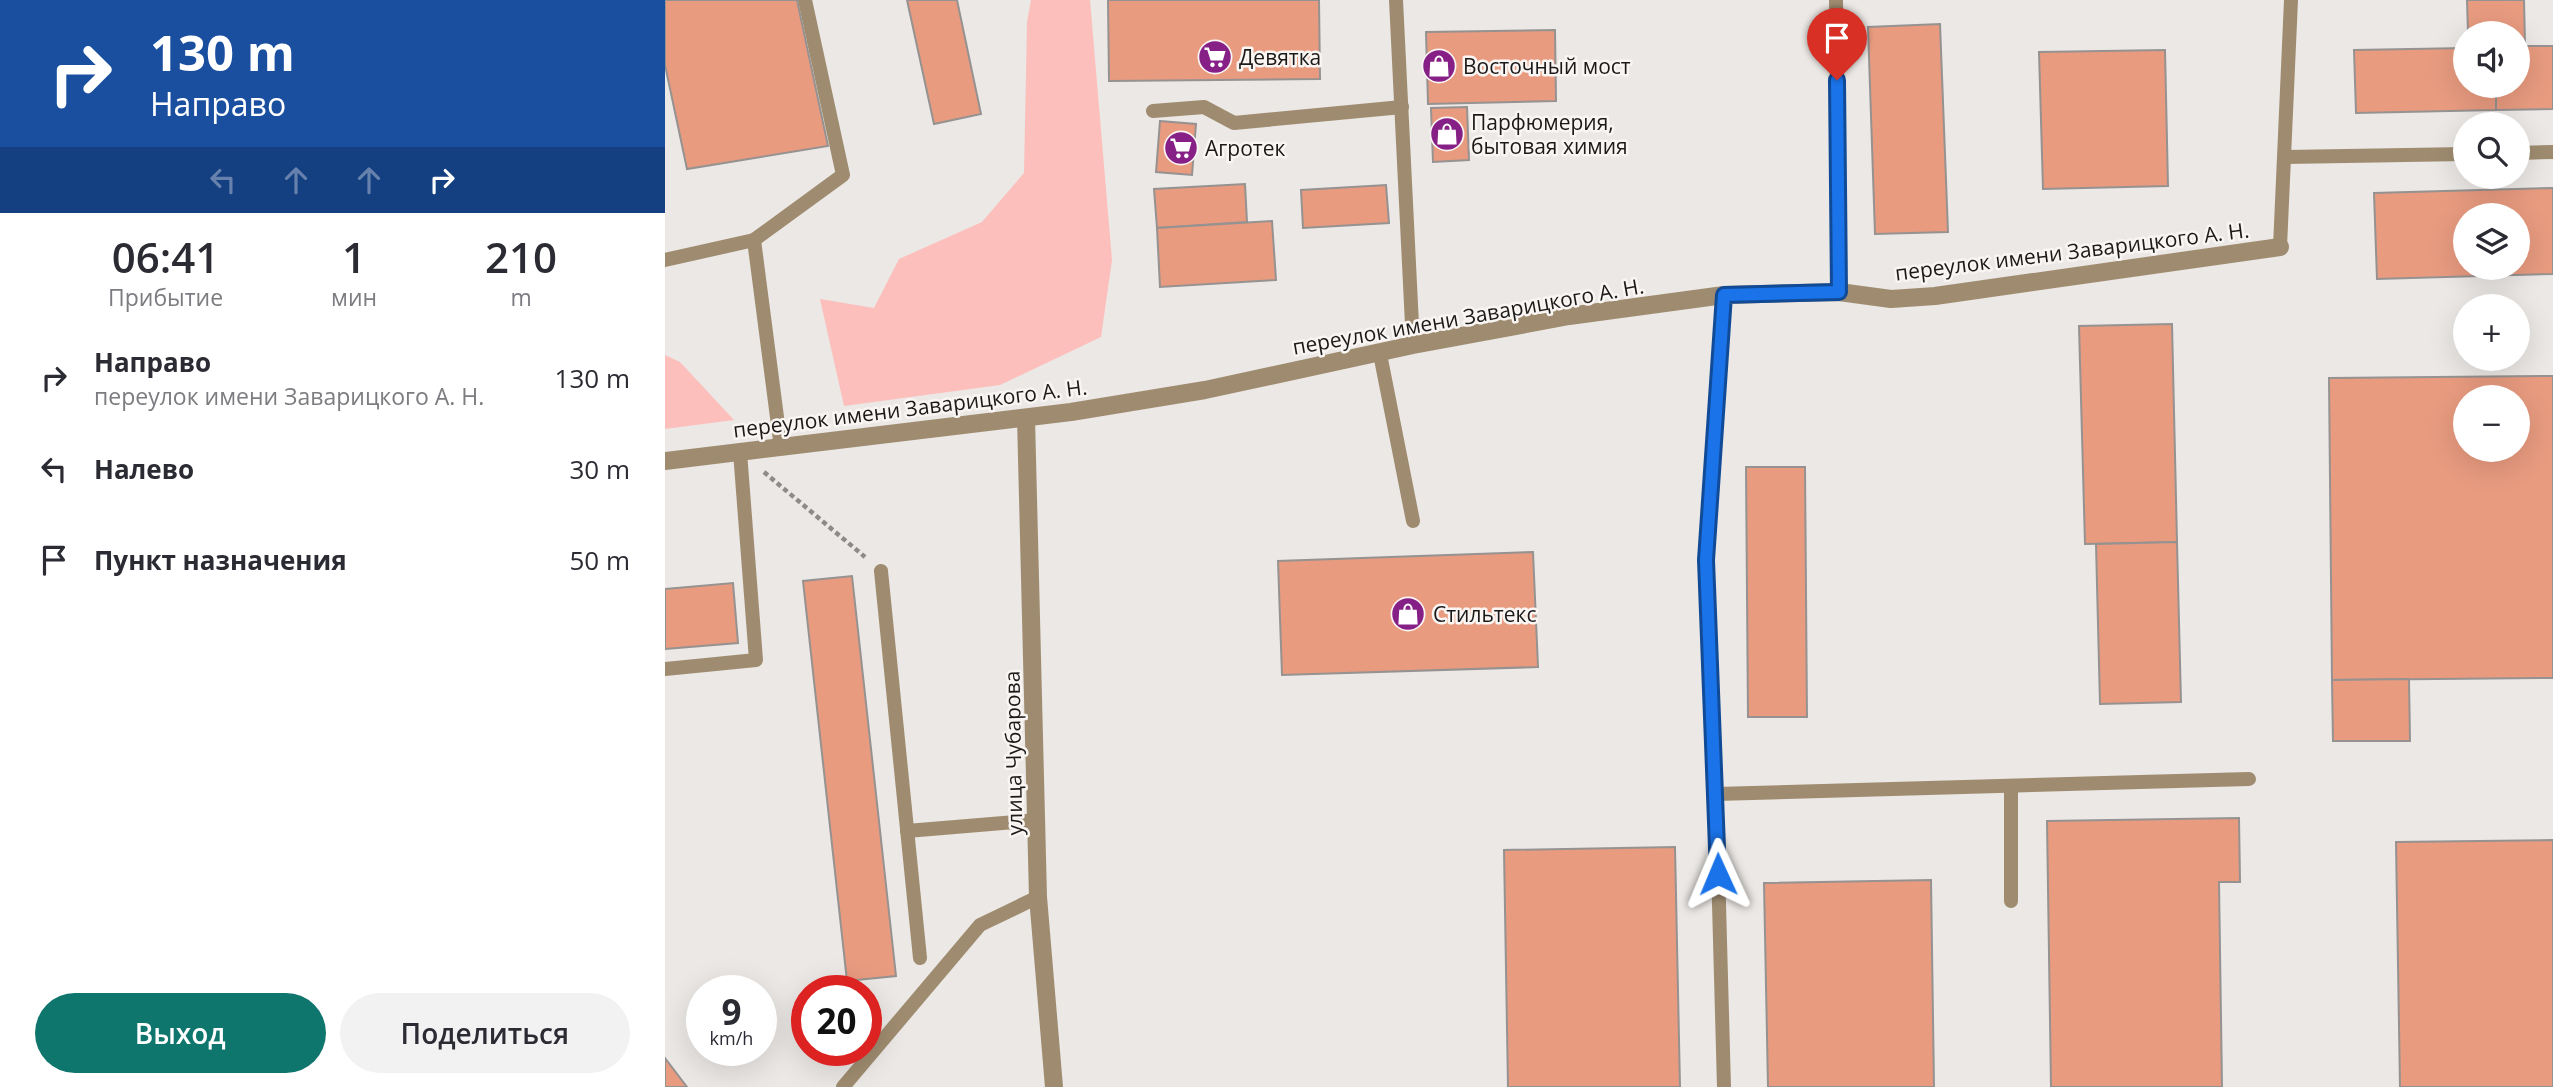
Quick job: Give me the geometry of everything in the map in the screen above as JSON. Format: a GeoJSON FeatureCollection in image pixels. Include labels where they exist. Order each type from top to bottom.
{"type":"FeatureCollection","features":[{"type":"Feature","properties":{"kind":"street","name":"переулок имени Заварицкого А. Н."},"geometry":{"type":"LineString","coordinates":[[665,461],[1026,418],[1205,390],[1413,345],[1569,316],[1724,295],[1839,292],[1891,299],[1935,296],[2280,247]]}},
{"type":"Feature","properties":{"kind":"street","name":"улица Чубарова"},"geometry":{"type":"LineString","coordinates":[[1026,418],[1038,897],[1054,1087]]}},
{"type":"Feature","properties":{"kind":"lane"},"geometry":{"type":"LineString","coordinates":[[665,260],[754,240],[843,175],[805,0]]}},
{"type":"Feature","properties":{"kind":"lane"},"geometry":{"type":"LineString","coordinates":[[1396,0],[1413,345]]}},
{"type":"Feature","properties":{"kind":"lane"},"geometry":{"type":"LineString","coordinates":[[1836,0],[1839,292]]}},
{"type":"Feature","properties":{"kind":"lane"},"geometry":{"type":"LineString","coordinates":[[2280,247],[2291,0]]}},
{"type":"Feature","properties":{"kind":"lane"},"geometry":{"type":"LineString","coordinates":[[1153,111],[1204,107],[1234,123],[1402,107]]}},
{"type":"Feature","properties":{"kind":"lane"},"geometry":{"type":"LineString","coordinates":[[2530,153],[2553,152]]}},
{"type":"Feature","properties":{"kind":"lane"},"geometry":{"type":"LineString","coordinates":[[2286,157],[2453,154]]}},
{"type":"Feature","properties":{"kind":"lane"},"geometry":{"type":"LineString","coordinates":[[754,240],[781,448]]}},
{"type":"Feature","properties":{"kind":"lane"},"geometry":{"type":"LineString","coordinates":[[1724,295],[1706,560],[1724,1087]]}},
{"type":"Feature","properties":{"kind":"lane"},"geometry":{"type":"LineString","coordinates":[[1380,354],[1413,521]]}},
{"type":"Feature","properties":{"kind":"lane"},"geometry":{"type":"LineString","coordinates":[[665,669],[756,660],[740,452]]}},
{"type":"Feature","properties":{"kind":"lane"},"geometry":{"type":"LineString","coordinates":[[881,571],[920,958]]}},
{"type":"Feature","properties":{"kind":"lane"},"geometry":{"type":"LineString","coordinates":[[1716,794],[2249,779]]}},
{"type":"Feature","properties":{"kind":"lane"},"geometry":{"type":"LineString","coordinates":[[2011,786],[2011,901]]}},
{"type":"Feature","properties":{"kind":"lane"},"geometry":{"type":"LineString","coordinates":[[907,831],[1038,820]]}},
{"type":"Feature","properties":{"kind":"lane"},"geometry":{"type":"LineString","coordinates":[[843,1087],[980,925],[1038,897]]}},
{"type":"Feature","properties":{"kind":"path"},"geometry":{"type":"LineString","coordinates":[[740,452],[881,571]]}},
{"type":"Feature","properties":{"kind":"shaded area"},"geometry":{"type":"Polygon","coordinates":[[[1031,0],[1090,0],[1112,260],[1101,337],[1000,385],[844,406],[820,299],[874,308],[899,259],[982,222],[1024,173],[1027,22],[1031,0]]]}},
{"type":"Feature","properties":{"kind":"shaded area"},"geometry":{"type":"Polygon","coordinates":[[[665,355],[680,362],[734,420],[665,429],[665,355]]]}},
{"type":"Feature","properties":{"kind":"building"},"geometry":{"type":"Polygon","coordinates":[[[665,0],[797,0],[828,146],[687,169],[665,65],[665,0]]]}},
{"type":"Feature","properties":{"kind":"building"},"geometry":{"type":"Polygon","coordinates":[[[907,0],[957,0],[981,114],[934,124],[907,0]]]}},
{"type":"Feature","properties":{"kind":"building"},"geometry":{"type":"Polygon","coordinates":[[[1108,0],[1319,0],[1320,79],[1109,81],[1108,0]]]}},
{"type":"Feature","properties":{"kind":"building"},"geometry":{"type":"Polygon","coordinates":[[[2467,0],[2524,0],[2524,21],[2468,21],[2467,0]]]}},
{"type":"Feature","properties":{"kind":"building"},"geometry":{"type":"Polygon","coordinates":[[[1940,24],[1948,232],[1875,234],[1868,27],[1940,24]]]}},
{"type":"Feature","properties":{"kind":"building"},"geometry":{"type":"Polygon","coordinates":[[[1555,30],[1556,101],[1428,104],[1426,32],[1555,30]]]}},
{"type":"Feature","properties":{"kind":"building"},"geometry":{"type":"Polygon","coordinates":[[[2530,46],[2553,46],[2553,109],[2496,110],[2496,98],[2530,98],[2530,46]]]}},
{"type":"Feature","properties":{"kind":"building"},"geometry":{"type":"Polygon","coordinates":[[[2453,48],[2453,98],[2496,98],[2496,110],[2356,113],[2354,50],[2453,48]]]}},
{"type":"Feature","properties":{"kind":"building"},"geometry":{"type":"Polygon","coordinates":[[[2165,50],[2168,186],[2043,189],[2039,52],[2165,50]]]}},
{"type":"Feature","properties":{"kind":"building"},"geometry":{"type":"Polygon","coordinates":[[[1467,107],[1469,160],[1433,162],[1431,108],[1467,107]]]}},
{"type":"Feature","properties":{"kind":"building"},"geometry":{"type":"Polygon","coordinates":[[[1160,121],[1196,124],[1192,175],[1156,172],[1160,121]]]}},
{"type":"Feature","properties":{"kind":"building"},"geometry":{"type":"Polygon","coordinates":[[[1245,184],[1247,222],[1157,228],[1154,189],[1245,184]]]}},
{"type":"Feature","properties":{"kind":"building"},"geometry":{"type":"Polygon","coordinates":[[[1386,185],[1389,223],[1303,228],[1301,190],[1386,185]]]}},
{"type":"Feature","properties":{"kind":"building"},"geometry":{"type":"Polygon","coordinates":[[[2553,188],[2553,274],[2530,275],[2530,203],[2453,203],[2453,277],[2377,279],[2374,193],[2553,188]]]}},
{"type":"Feature","properties":{"kind":"building"},"geometry":{"type":"Polygon","coordinates":[[[1272,221],[1276,280],[1160,287],[1157,228],[1272,221]]]}},
{"type":"Feature","properties":{"kind":"building"},"geometry":{"type":"Polygon","coordinates":[[[2172,324],[2177,542],[2085,544],[2079,326],[2172,324]]]}},
{"type":"Feature","properties":{"kind":"building"},"geometry":{"type":"Polygon","coordinates":[[[2553,376],[2553,678],[2332,680],[2329,378],[2553,376]]]}},
{"type":"Feature","properties":{"kind":"building"},"geometry":{"type":"Polygon","coordinates":[[[1746,467],[1805,467],[1807,717],[1748,717],[1746,467]]]}},
{"type":"Feature","properties":{"kind":"building"},"geometry":{"type":"Polygon","coordinates":[[[2177,542],[2181,702],[2100,704],[2096,544],[2177,542]]]}},
{"type":"Feature","properties":{"kind":"building","name":"Стильтекс"},"geometry":{"type":"Polygon","coordinates":[[[1533,552],[1538,667],[1282,675],[1278,561],[1533,552]]]}},
{"type":"Feature","properties":{"kind":"building"},"geometry":{"type":"Polygon","coordinates":[[[852,576],[896,976],[846,975],[803,581],[852,576]]]}},
{"type":"Feature","properties":{"kind":"building"},"geometry":{"type":"Polygon","coordinates":[[[733,583],[738,643],[665,649],[665,589],[733,583]]]}},
{"type":"Feature","properties":{"kind":"building"},"geometry":{"type":"Polygon","coordinates":[[[2409,679],[2410,741],[2333,741],[2332,680],[2409,679]]]}},
{"type":"Feature","properties":{"kind":"building"},"geometry":{"type":"Polygon","coordinates":[[[2239,818],[2240,882],[2219,882],[2222,1087],[2051,1087],[2047,821],[2239,818]]]}},
{"type":"Feature","properties":{"kind":"building"},"geometry":{"type":"Polygon","coordinates":[[[2553,840],[2553,1087],[2400,1087],[2396,842],[2553,840]]]}},
{"type":"Feature","properties":{"kind":"building"},"geometry":{"type":"Polygon","coordinates":[[[1675,847],[1680,1087],[1508,1087],[1504,850],[1675,847]]]}},
{"type":"Feature","properties":{"kind":"building"},"geometry":{"type":"Polygon","coordinates":[[[1931,880],[1934,1087],[1768,1087],[1764,883],[1931,880]]]}},
{"type":"Feature","properties":{"kind":"building"},"geometry":{"type":"Polygon","coordinates":[[[665,1058],[687,1087],[665,1087],[665,1058]]]}},
{"type":"Feature","properties":{"kind":"place","name":"Девятка"},"geometry":{"type":"Point","coordinates":[1215,57]}},
{"type":"Feature","properties":{"kind":"place","name":"Восточный мост"},"geometry":{"type":"Point","coordinates":[1439,66]}},
{"type":"Feature","properties":{"kind":"place","name":"Парфюмерия, бытовая химия"},"geometry":{"type":"Point","coordinates":[1447,134]}},
{"type":"Feature","properties":{"kind":"place","name":"Агротек"},"geometry":{"type":"Point","coordinates":[1181,148]}},
{"type":"Feature","properties":{"kind":"place","name":"Стильтекс"},"geometry":{"type":"Point","coordinates":[1408,614]}},
{"type":"Feature","properties":{"kind":"route"},"geometry":{"type":"LineString","coordinates":[[1718,874],[1706,560],[1724,295],[1839,292],[1837,80]]}}]}
